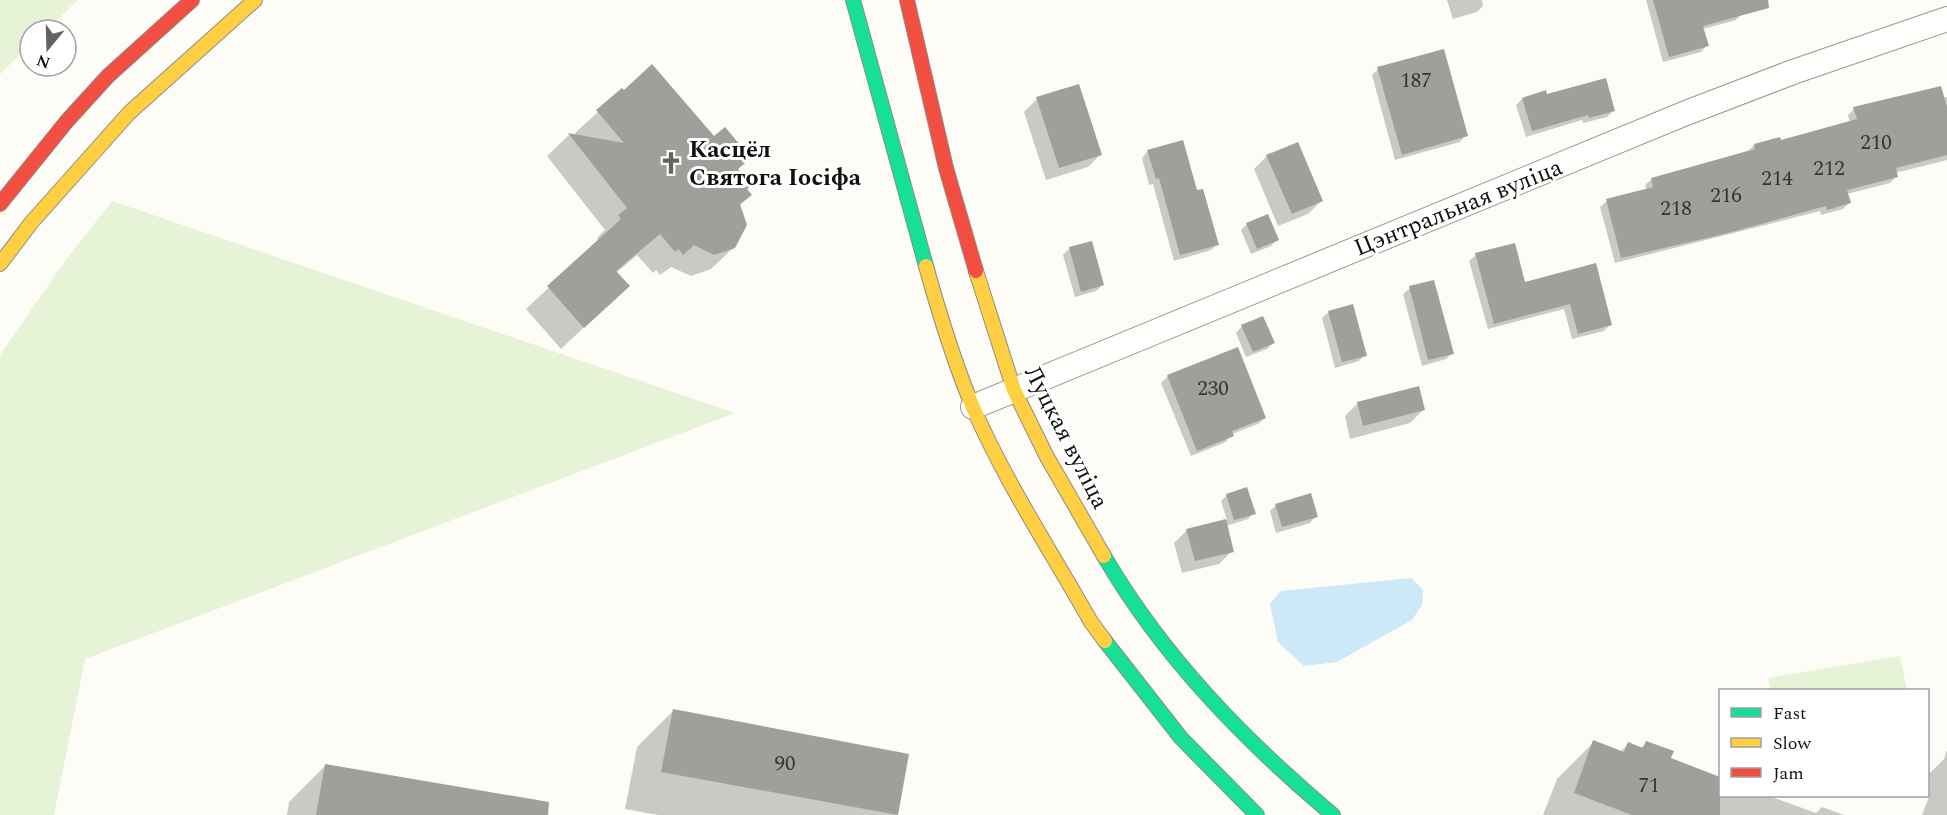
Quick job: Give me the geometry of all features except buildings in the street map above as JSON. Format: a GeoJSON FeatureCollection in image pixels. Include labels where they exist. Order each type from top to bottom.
{"type":"FeatureCollection","features":[{"type":"Feature","properties":{"kind":"street"},"geometry":{"type":"LineString","coordinates":[[0,204],[108,76],[192,0]]}},
{"type":"Feature","properties":{"kind":"street"},"geometry":{"type":"LineString","coordinates":[[0,264],[31,223],[129,113],[255,0]]}},
{"type":"Feature","properties":{"kind":"street"},"geometry":{"type":"LineString","coordinates":[[853,0],[946,340],[973,407],[1091,622],[1180,738],[1257,815]]}},
{"type":"Feature","properties":{"kind":"street","name":"Луцкая вуліца"},"geometry":{"type":"LineString","coordinates":[[907,0],[946,168],[1014,390],[1047,458],[1122,586],[1149,626],[1198,686],[1277,768],[1333,815]]}},
{"type":"Feature","properties":{"kind":"street","name":"Цэнтральная вуліца"},"geometry":{"type":"LineString","coordinates":[[973,407],[1686,113],[1793,72],[1947,19]]}},
{"type":"Feature","properties":{"kind":"green space"},"geometry":{"type":"Polygon","coordinates":[[[0,0],[78,0],[59,18],[18,18],[18,57],[0,74],[0,0]]]}},
{"type":"Feature","properties":{"kind":"green space"},"geometry":{"type":"Polygon","coordinates":[[[112,201],[735,413],[85,659],[54,815],[0,815],[0,355],[63,264],[112,201]]]}},
{"type":"Feature","properties":{"kind":"green space"},"geometry":{"type":"Polygon","coordinates":[[[1900,656],[1907,689],[1770,689],[1768,678],[1900,656]]]}},
{"type":"Feature","properties":{"kind":"water"},"geometry":{"type":"Polygon","coordinates":[[[1411,578],[1423,590],[1422,605],[1412,620],[1337,662],[1304,666],[1278,642],[1270,604],[1281,591],[1411,578]]]}},
{"type":"Feature","properties":{"kind":"traffic: fast"},"geometry":{"type":"LineString","coordinates":[[853,0],[926,266]]}},
{"type":"Feature","properties":{"kind":"traffic: fast"},"geometry":{"type":"LineString","coordinates":[[1104,556],[1152,629],[1207,695],[1268,757],[1333,815]]}},
{"type":"Feature","properties":{"kind":"traffic: fast"},"geometry":{"type":"LineString","coordinates":[[1105,641],[1181,738],[1257,815]]}},
{"type":"Feature","properties":{"kind":"traffic: slow"},"geometry":{"type":"LineString","coordinates":[[0,264],[31,223],[129,113],[255,0]]}},
{"type":"Feature","properties":{"kind":"traffic: slow"},"geometry":{"type":"LineString","coordinates":[[926,266],[941,319],[972,405],[998,461],[1091,622],[1105,641]]}},
{"type":"Feature","properties":{"kind":"traffic: slow"},"geometry":{"type":"LineString","coordinates":[[976,271],[1014,390],[1047,457],[1104,556]]}},
{"type":"Feature","properties":{"kind":"traffic: jam"},"geometry":{"type":"LineString","coordinates":[[0,204],[67,121],[108,76],[192,0]]}},
{"type":"Feature","properties":{"kind":"traffic: jam"},"geometry":{"type":"LineString","coordinates":[[907,0],[946,168],[976,271]]}},
{"type":"Feature","properties":{"kind":"place","name":"Касцёл Святога Іосіфа"},"geometry":{"type":"Point","coordinates":[671,163]}}]}
